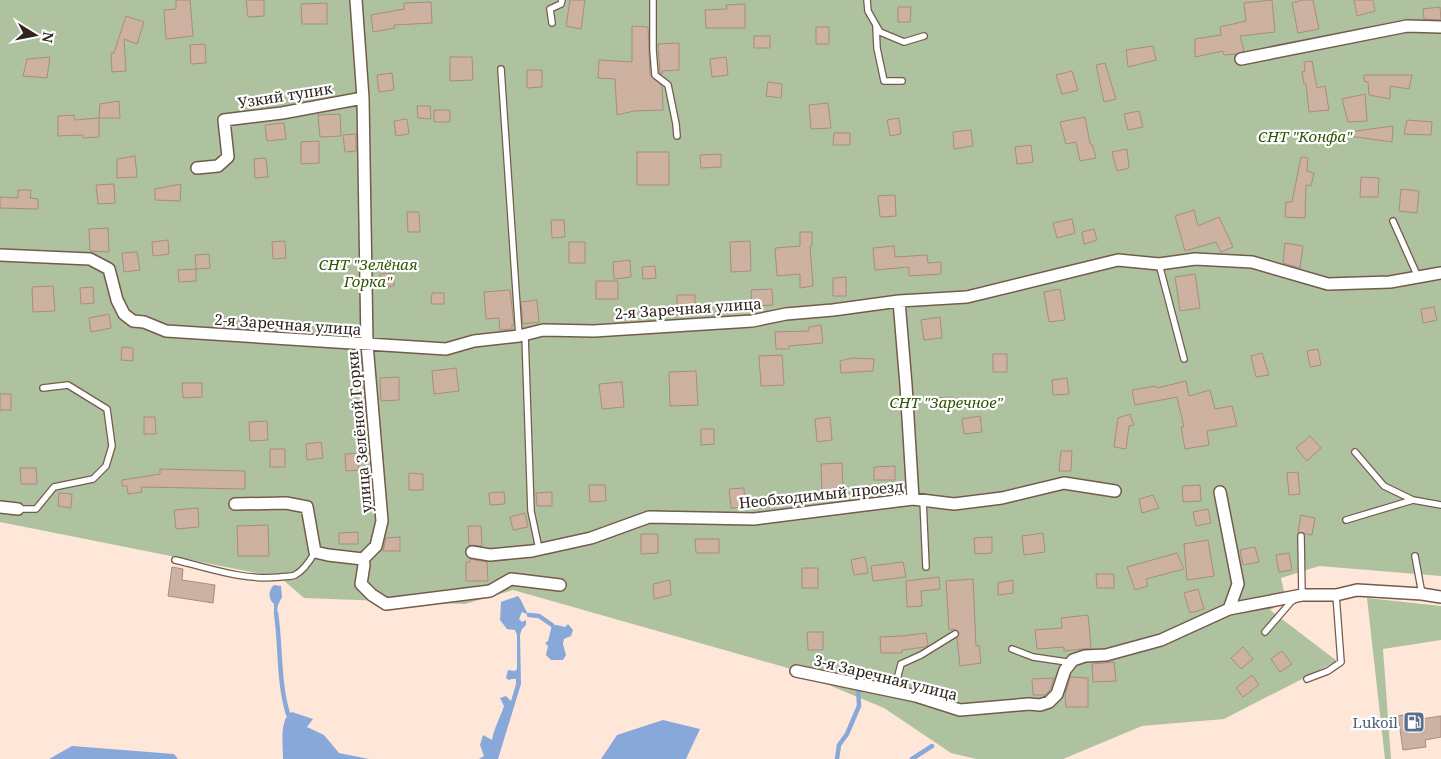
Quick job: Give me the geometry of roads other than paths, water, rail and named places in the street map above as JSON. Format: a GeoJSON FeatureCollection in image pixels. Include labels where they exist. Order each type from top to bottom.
{"type":"FeatureCollection","features":[{"type":"Feature","properties":{"kind":"street","name":"улица Зелёной Горки"},"geometry":{"type":"LineString","coordinates":[[356,0],[363,98],[367,344],[382,521],[376,546],[362,559]]}},
{"type":"Feature","properties":{"kind":"street"},"geometry":{"type":"LineString","coordinates":[[1241,58],[1407,26],[1441,27]]}},
{"type":"Feature","properties":{"kind":"street","name":"Узкий тупик"},"geometry":{"type":"LineString","coordinates":[[197,168],[218,166],[228,157],[224,120],[282,113],[363,98]]}},
{"type":"Feature","properties":{"kind":"street","name":"2-я Заречная улица"},"geometry":{"type":"LineString","coordinates":[[0,255],[90,259],[109,269],[117,300],[124,314],[133,321],[144,322],[166,331],[446,349],[474,341],[522,336],[543,330],[594,331],[752,321],[786,314],[898,301],[967,297],[1118,260],[1159,264],[1195,259],[1252,262],[1328,284],[1390,282],[1441,273]]}},
{"type":"Feature","properties":{"kind":"street"},"geometry":{"type":"LineString","coordinates":[[898,301],[918,500]]}},
{"type":"Feature","properties":{"kind":"street","name":"Необходимый проезд"},"geometry":{"type":"LineString","coordinates":[[472,552],[490,555],[532,551],[591,538],[648,517],[754,519],[918,500],[954,504],[1002,498],[1064,483],[1115,491]]}},
{"type":"Feature","properties":{"kind":"street"},"geometry":{"type":"LineString","coordinates":[[1220,492],[1238,584],[1229,609]]}},
{"type":"Feature","properties":{"kind":"street"},"geometry":{"type":"LineString","coordinates":[[235,504],[286,503],[307,507],[315,552],[362,559],[364,565],[361,584],[372,595],[386,604],[490,592],[512,580],[560,585]]}},
{"type":"Feature","properties":{"kind":"street"},"geometry":{"type":"LineString","coordinates":[[0,507],[18,509]]}},
{"type":"Feature","properties":{"kind":"street"},"geometry":{"type":"LineString","coordinates":[[1074,660],[1085,656],[1106,655],[1161,640],[1229,609],[1302,595],[1336,595],[1358,590],[1441,597]]}},
{"type":"Feature","properties":{"kind":"street","name":"3-я Заречная улица"},"geometry":{"type":"LineString","coordinates":[[796,671],[894,691],[960,710],[1029,704],[1040,705],[1049,702],[1057,694],[1065,670],[1074,660]]}},
{"type":"Feature","properties":{"kind":"lane"},"geometry":{"type":"LineString","coordinates":[[552,23],[550,9],[561,4],[562,0]]}},
{"type":"Feature","properties":{"kind":"lane"},"geometry":{"type":"LineString","coordinates":[[653,0],[652,25],[655,75],[668,84],[677,136]]}},
{"type":"Feature","properties":{"kind":"lane"},"geometry":{"type":"LineString","coordinates":[[867,0],[868,11],[880,32],[904,42],[924,36]]}},
{"type":"Feature","properties":{"kind":"lane"},"geometry":{"type":"LineString","coordinates":[[875,23],[877,48],[884,81],[902,81]]}},
{"type":"Feature","properties":{"kind":"lane"},"geometry":{"type":"LineString","coordinates":[[501,69],[522,336],[531,511],[539,549]]}},
{"type":"Feature","properties":{"kind":"lane"},"geometry":{"type":"LineString","coordinates":[[1393,221],[1418,277]]}},
{"type":"Feature","properties":{"kind":"lane"},"geometry":{"type":"LineString","coordinates":[[1159,264],[1184,359]]}},
{"type":"Feature","properties":{"kind":"lane"},"geometry":{"type":"LineString","coordinates":[[18,509],[36,509],[54,487],[93,478],[106,466],[112,446],[107,409],[68,385],[44,388]]}},
{"type":"Feature","properties":{"kind":"lane"},"geometry":{"type":"LineString","coordinates":[[1355,452],[1384,486],[1413,500],[1441,505]]}},
{"type":"Feature","properties":{"kind":"lane"},"geometry":{"type":"LineString","coordinates":[[918,500],[926,567]]}},
{"type":"Feature","properties":{"kind":"lane"},"geometry":{"type":"LineString","coordinates":[[1346,520],[1413,500]]}},
{"type":"Feature","properties":{"kind":"lane"},"geometry":{"type":"LineString","coordinates":[[1265,632],[1292,602],[1302,595],[1301,536]]}},
{"type":"Feature","properties":{"kind":"lane"},"geometry":{"type":"LineString","coordinates":[[175,560],[217,570],[233,576],[270,578],[296,575],[315,552]]}},
{"type":"Feature","properties":{"kind":"lane"},"geometry":{"type":"LineString","coordinates":[[1415,556],[1422,594]]}},
{"type":"Feature","properties":{"kind":"lane"},"geometry":{"type":"LineString","coordinates":[[1307,679],[1341,662],[1336,595]]}},
{"type":"Feature","properties":{"kind":"lane"},"geometry":{"type":"LineString","coordinates":[[894,691],[901,664],[921,655],[955,634]]}},
{"type":"Feature","properties":{"kind":"lane"},"geometry":{"type":"LineString","coordinates":[[1012,649],[1033,657],[1067,662],[1074,660]]}},
{"type":"Feature","properties":{"kind":"water"},"geometry":{"type":"Polygon","coordinates":[[[274,585],[281,586],[282,597],[277,612],[274,613],[274,604],[270,594],[274,585]]]}},
{"type":"Feature","properties":{"kind":"water"},"geometry":{"type":"Polygon","coordinates":[[[518,596],[529,615],[522,612],[519,619],[522,622],[526,620],[526,625],[520,635],[521,684],[498,759],[479,759],[484,756],[480,745],[483,735],[492,740],[504,706],[500,698],[506,696],[511,701],[516,684],[516,679],[509,680],[506,678],[508,670],[515,671],[517,669],[517,635],[515,630],[507,629],[500,620],[501,602],[518,596]]]}},
{"type":"Feature","properties":{"kind":"water"},"geometry":{"type":"Polygon","coordinates":[[[568,624],[573,630],[571,636],[564,639],[563,644],[566,655],[563,660],[551,660],[546,655],[548,646],[545,643],[548,641],[552,625],[565,627],[568,624]]]}},
{"type":"Feature","properties":{"kind":"water"},"geometry":{"type":"Polygon","coordinates":[[[292,712],[313,719],[307,727],[324,735],[339,753],[369,759],[283,759],[283,726],[288,715],[292,712]]]}},
{"type":"Feature","properties":{"kind":"water"},"geometry":{"type":"Polygon","coordinates":[[[663,720],[700,729],[686,759],[601,759],[617,735],[663,720]]]}},
{"type":"Feature","properties":{"kind":"water"},"geometry":{"type":"Polygon","coordinates":[[[72,746],[174,754],[178,759],[49,759],[72,746]]]}},
{"type":"Feature","properties":{"kind":"waterway"},"geometry":{"type":"LineString","coordinates":[[276,613],[281,676],[288,714]]}},
{"type":"Feature","properties":{"kind":"waterway"},"geometry":{"type":"LineString","coordinates":[[529,615],[539,616],[552,625]]}},
{"type":"Feature","properties":{"kind":"waterway"},"geometry":{"type":"LineString","coordinates":[[837,759],[839,745],[847,734],[859,706],[858,685]]}},
{"type":"Feature","properties":{"kind":"waterway"},"geometry":{"type":"LineString","coordinates":[[912,759],[932,746]]}},
{"type":"Feature","properties":{"kind":"place","name":"Lukoil"},"geometry":{"type":"Point","coordinates":[1414,722]}},
{"type":"Feature","properties":{"kind":"park label","name":"СНТ \"Конфа\""},"geometry":{"type":"Point","coordinates":[1305,136]}},
{"type":"Feature","properties":{"kind":"park label","name":"СНТ \"Зелёная Горка\""},"geometry":{"type":"Point","coordinates":[368,272]}},
{"type":"Feature","properties":{"kind":"park label","name":"СНТ \"Заречное\""},"geometry":{"type":"Point","coordinates":[946,402]}}]}
